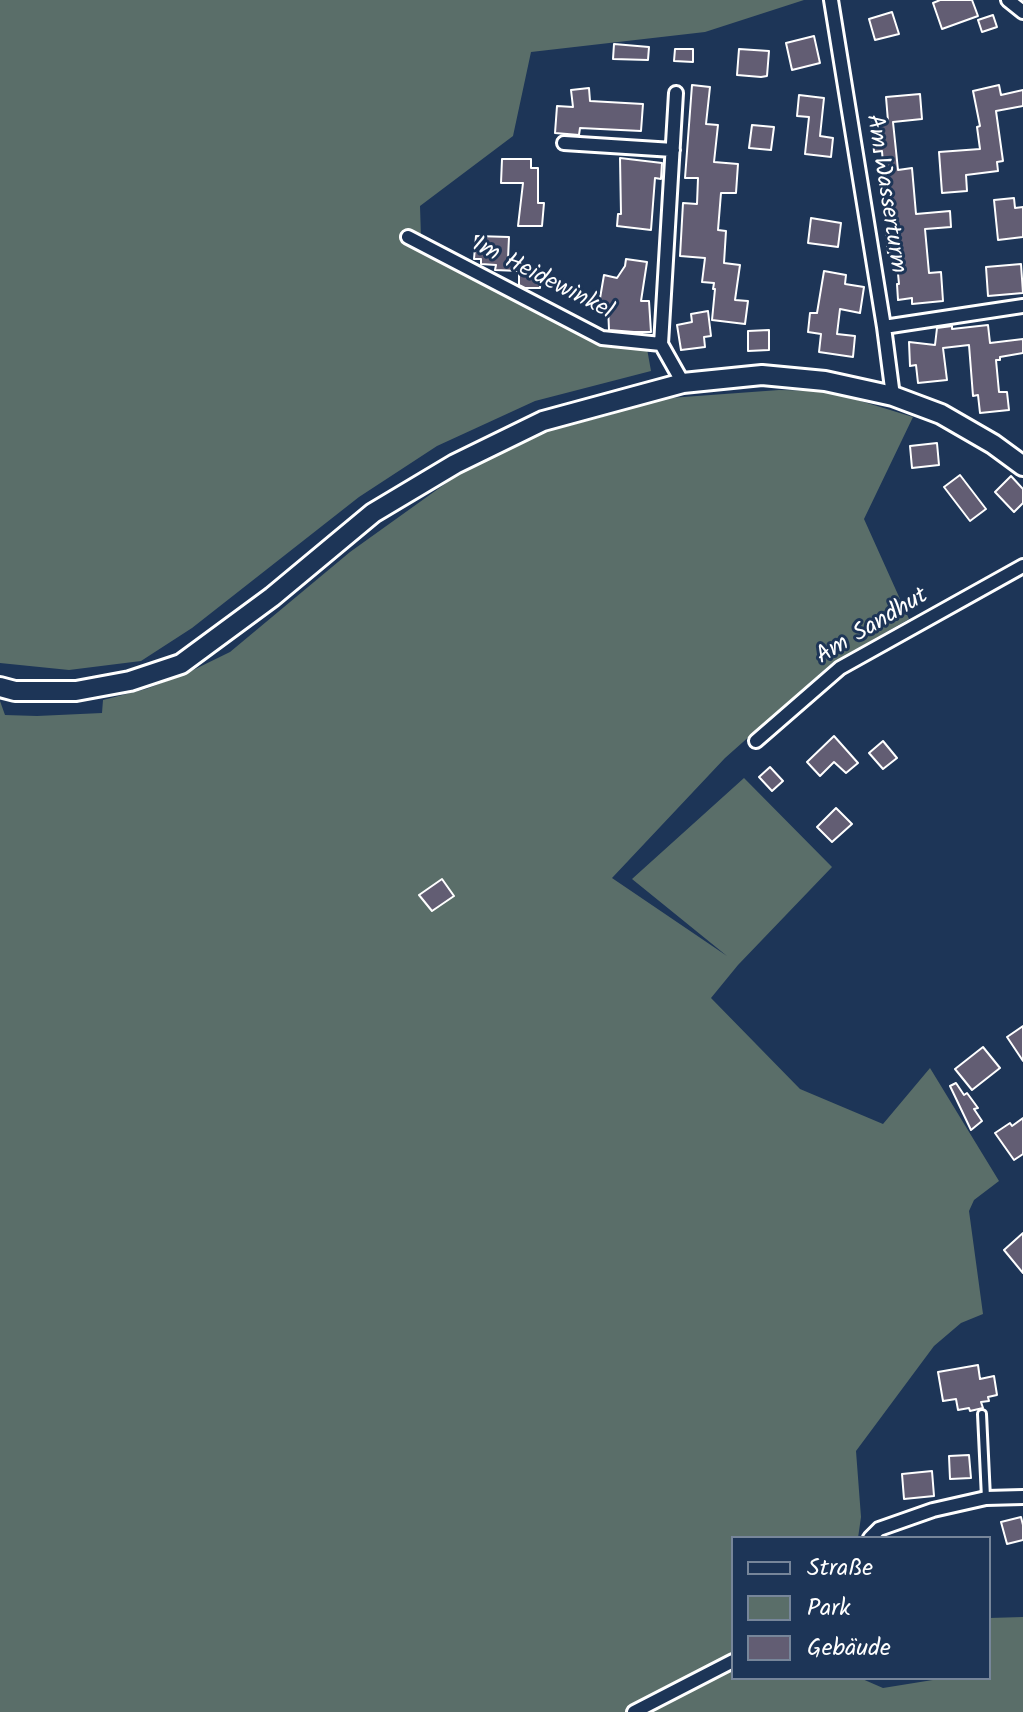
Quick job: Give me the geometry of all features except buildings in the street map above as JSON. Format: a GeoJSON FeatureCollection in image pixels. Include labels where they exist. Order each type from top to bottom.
{"type":"FeatureCollection","features":[{"type":"Feature","properties":{"kind":"street","name":"Am Wasserturm"},"geometry":{"type":"LineString","coordinates":[[831,0],[893,396]]}},
{"type":"Feature","properties":{"kind":"street"},"geometry":{"type":"LineString","coordinates":[[1008,0],[1023,12]]}},
{"type":"Feature","properties":{"kind":"street"},"geometry":{"type":"LineString","coordinates":[[676,93],[661,344],[683,383]]}},
{"type":"Feature","properties":{"kind":"street"},"geometry":{"type":"LineString","coordinates":[[564,143],[673,150]]}},
{"type":"Feature","properties":{"kind":"street","name":"Im Heidewinkel"},"geometry":{"type":"LineString","coordinates":[[408,237],[602,338],[661,344]]}},
{"type":"Feature","properties":{"kind":"street"},"geometry":{"type":"LineString","coordinates":[[884,327],[1023,306]]}},
{"type":"Feature","properties":{"kind":"street"},"geometry":{"type":"LineString","coordinates":[[0,687],[15,691],[76,691],[130,681],[181,664],[272,597],[373,513],[455,464],[543,421],[683,383],[762,375],[825,381],[893,396],[941,414],[993,444],[1023,466]]}},
{"type":"Feature","properties":{"kind":"street","name":"Am Sandhut"},"geometry":{"type":"LineString","coordinates":[[756,741],[840,668],[1023,566]]}},
{"type":"Feature","properties":{"kind":"street"},"geometry":{"type":"LineString","coordinates":[[872,1536],[879,1529],[933,1510],[986,1498],[1023,1497]]}},
{"type":"Feature","properties":{"kind":"street"},"geometry":{"type":"LineString","coordinates":[[634,1712],[731,1662]]}},
{"type":"Feature","properties":{"kind":"lane"},"geometry":{"type":"LineString","coordinates":[[982,1414],[986,1498]]}},
{"type":"Feature","properties":{"kind":"green space"},"geometry":{"type":"Polygon","coordinates":[[[0,0],[804,0],[705,32],[531,52],[513,136],[420,206],[421,238],[600,343],[646,343],[651,371],[535,401],[437,446],[359,497],[192,628],[141,661],[69,670],[0,663],[0,0]]]}},
{"type":"Feature","properties":{"kind":"green space"},"geometry":{"type":"Polygon","coordinates":[[[779,390],[828,391],[913,417],[864,519],[909,619],[832,663],[725,758],[612,878],[727,956],[632,879],[744,778],[832,867],[738,965],[711,998],[800,1089],[883,1124],[930,1068],[999,1181],[974,1200],[969,1211],[983,1314],[961,1323],[934,1346],[856,1451],[861,1517],[858,1536],[731,1536],[731,1680],[865,1680],[883,1688],[933,1680],[991,1680],[991,1618],[1023,1617],[1023,1712],[0,1712],[0,701],[5,715],[102,713],[103,700],[146,689],[230,652],[350,552],[463,471],[549,431],[656,399],[779,390]]]}}]}
